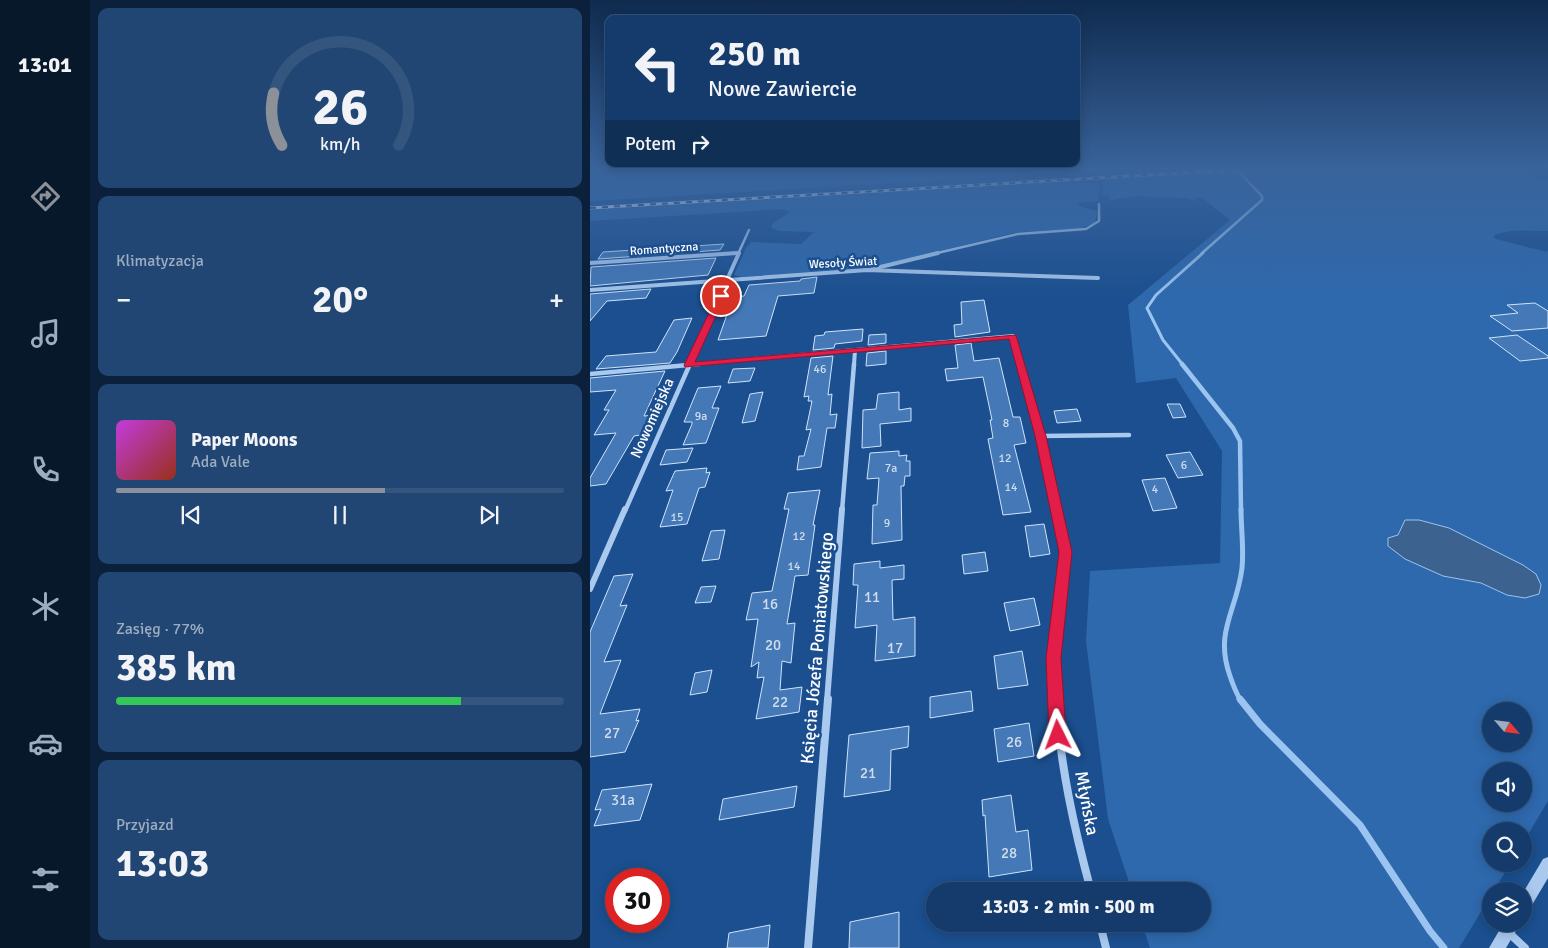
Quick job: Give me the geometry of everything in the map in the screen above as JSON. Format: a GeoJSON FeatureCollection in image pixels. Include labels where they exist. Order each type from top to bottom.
{"type":"FeatureCollection","features":[{"type":"Feature","properties":{"kind":"street"},"geometry":{"type":"LineString","coordinates":[[867,270],[1018,234],[1086,230],[1099,222],[1099,213]]}},
{"type":"Feature","properties":{"kind":"street","name":"Nowomiejska"},"geometry":{"type":"LineString","coordinates":[[590,589],[749,230]]}},
{"type":"Feature","properties":{"kind":"street","name":"Romantyczna"},"geometry":{"type":"LineString","coordinates":[[590,263],[738,253]]}},
{"type":"Feature","properties":{"kind":"street","name":"Wesoły Świat"},"geometry":{"type":"LineString","coordinates":[[590,290],[867,270],[1098,278]]}},
{"type":"Feature","properties":{"kind":"street","name":"Młyńska"},"geometry":{"type":"LineString","coordinates":[[856,350],[1012,336],[1040,436],[1065,552],[1054,658],[1058,735],[1073,826],[1089,882]]}},
{"type":"Feature","properties":{"kind":"street"},"geometry":{"type":"LineString","coordinates":[[590,374],[856,350]]}},
{"type":"Feature","properties":{"kind":"street","name":"Księcia Józefa Poniatowskiego"},"geometry":{"type":"LineString","coordinates":[[808,948],[856,350]]}},
{"type":"Feature","properties":{"kind":"street"},"geometry":{"type":"LineString","coordinates":[[1040,436],[1129,435]]}},
{"type":"Feature","properties":{"kind":"street"},"geometry":{"type":"LineString","coordinates":[[1532,891],[1548,864]]}},
{"type":"Feature","properties":{"kind":"street"},"geometry":{"type":"LineString","coordinates":[[1102,932],[1106,948]]}},
{"type":"Feature","properties":{"kind":"street"},"geometry":{"type":"LineString","coordinates":[[1497,948],[1507,932]]}},
{"type":"Feature","properties":{"kind":"street"},"geometry":{"type":"LineString","coordinates":[[1513,932],[1524,948]]}},
{"type":"Feature","properties":{"kind":"shaded area"},"geometry":{"type":"Polygon","coordinates":[[[590,213],[714,213],[590,221],[590,213]]]}},
{"type":"Feature","properties":{"kind":"shaded area"},"geometry":{"type":"Polygon","coordinates":[[[788,213],[1097,213],[1095,223],[1083,228],[1013,233],[874,267],[742,277],[734,275],[746,248],[751,242],[801,244],[814,232],[781,231],[771,228],[772,224],[788,213]]]}},
{"type":"Feature","properties":{"kind":"shaded area"},"geometry":{"type":"Polygon","coordinates":[[[1221,213],[1548,213],[1548,231],[1513,231],[1493,236],[1496,239],[1547,252],[1548,250],[1548,801],[1532,828],[1532,822],[1482,822],[1482,872],[1505,872],[1499,882],[1482,882],[1482,910],[1459,948],[1150,948],[1145,932],[1211,932],[1211,882],[1129,882],[1108,819],[1086,641],[1090,571],[1220,563],[1222,451],[1176,378],[1136,383],[1128,305],[1230,220],[1221,213]],[[1403,526],[1398,535],[1388,538],[1427,567],[1443,576],[1481,583],[1507,595],[1525,598],[1539,594],[1480,545],[1449,528],[1403,526]]]}},
{"type":"Feature","properties":{"kind":"shaded area"},"geometry":{"type":"Polygon","coordinates":[[[1405,520],[1419,520],[1449,528],[1523,565],[1536,574],[1541,585],[1539,594],[1525,598],[1507,595],[1481,583],[1443,576],[1405,559],[1388,546],[1388,538],[1398,535],[1405,520]]]}},
{"type":"Feature","properties":{"kind":"building"},"geometry":{"type":"Polygon","coordinates":[[[724,244],[720,250],[598,259],[603,252],[724,244]]]}},
{"type":"Feature","properties":{"kind":"building"},"geometry":{"type":"Polygon","coordinates":[[[716,258],[708,275],[590,286],[591,267],[716,258]]]}},
{"type":"Feature","properties":{"kind":"building"},"geometry":{"type":"Polygon","coordinates":[[[817,277],[814,293],[778,296],[766,336],[718,340],[730,306],[736,297],[744,296],[749,285],[800,281],[801,279],[817,277]]]}},
{"type":"Feature","properties":{"kind":"building"},"geometry":{"type":"Polygon","coordinates":[[[651,289],[646,298],[607,301],[590,321],[590,294],[651,289]]]}},
{"type":"Feature","properties":{"kind":"building"},"geometry":{"type":"Polygon","coordinates":[[[984,300],[990,332],[955,337],[954,325],[962,324],[961,302],[984,300]]]}},
{"type":"Feature","properties":{"kind":"building"},"geometry":{"type":"Polygon","coordinates":[[[1535,303],[1548,311],[1548,328],[1512,331],[1490,316],[1518,313],[1507,305],[1535,303]]]}},
{"type":"Feature","properties":{"kind":"building"},"geometry":{"type":"Polygon","coordinates":[[[692,318],[670,363],[596,369],[606,356],[656,352],[674,320],[692,318]]]}},
{"type":"Feature","properties":{"kind":"building"},"geometry":{"type":"Polygon","coordinates":[[[863,329],[862,341],[835,344],[834,348],[813,350],[815,336],[824,335],[825,332],[863,329]]]}},
{"type":"Feature","properties":{"kind":"building"},"geometry":{"type":"Polygon","coordinates":[[[886,334],[886,343],[868,345],[869,335],[886,334]]]}},
{"type":"Feature","properties":{"kind":"building"},"geometry":{"type":"Polygon","coordinates":[[[1517,335],[1548,356],[1548,358],[1520,361],[1489,338],[1517,335]]]}},
{"type":"Feature","properties":{"kind":"building"},"geometry":{"type":"Polygon","coordinates":[[[971,343],[974,361],[999,358],[1013,417],[1020,417],[1026,443],[1014,445],[1031,512],[1003,515],[988,439],[993,438],[990,420],[992,420],[983,377],[947,381],[945,369],[958,368],[955,345],[971,343]]]}},
{"type":"Feature","properties":{"kind":"building"},"geometry":{"type":"Polygon","coordinates":[[[886,351],[886,364],[866,366],[867,353],[886,351]]]}},
{"type":"Feature","properties":{"kind":"building"},"geometry":{"type":"Polygon","coordinates":[[[833,356],[828,395],[832,394],[830,415],[837,414],[835,428],[827,428],[821,467],[797,470],[799,456],[804,456],[811,429],[806,430],[812,401],[808,401],[809,396],[804,397],[811,358],[833,356]]]}},
{"type":"Feature","properties":{"kind":"building"},"geometry":{"type":"Polygon","coordinates":[[[755,368],[750,381],[728,383],[733,369],[755,368]]]}},
{"type":"Feature","properties":{"kind":"building"},"geometry":{"type":"Polygon","coordinates":[[[665,371],[644,416],[656,415],[646,434],[634,436],[606,484],[590,486],[590,478],[616,433],[594,435],[609,410],[604,410],[616,390],[590,392],[590,378],[665,371]]]}},
{"type":"Feature","properties":{"kind":"building"},"geometry":{"type":"Polygon","coordinates":[[[721,386],[712,408],[719,408],[706,443],[683,445],[692,424],[692,422],[684,422],[698,388],[721,386]]]}},
{"type":"Feature","properties":{"kind":"building"},"geometry":{"type":"Polygon","coordinates":[[[763,392],[755,421],[742,423],[750,394],[763,392]]]}},
{"type":"Feature","properties":{"kind":"building"},"geometry":{"type":"Polygon","coordinates":[[[899,392],[899,410],[911,408],[911,421],[880,424],[881,446],[862,448],[863,410],[876,409],[878,394],[899,392]]]}},
{"type":"Feature","properties":{"kind":"building"},"geometry":{"type":"Polygon","coordinates":[[[1167,404],[1180,404],[1186,417],[1173,418],[1167,404]]]}},
{"type":"Feature","properties":{"kind":"building"},"geometry":{"type":"Polygon","coordinates":[[[1077,409],[1081,421],[1057,423],[1054,411],[1077,409]]]}},
{"type":"Feature","properties":{"kind":"building"},"geometry":{"type":"Polygon","coordinates":[[[693,448],[687,462],[660,465],[666,450],[693,448]]]}},
{"type":"Feature","properties":{"kind":"building"},"geometry":{"type":"Polygon","coordinates":[[[899,451],[899,456],[907,455],[906,461],[910,461],[910,476],[905,476],[904,486],[901,486],[902,540],[872,544],[873,505],[877,505],[879,478],[867,479],[870,453],[899,451]]]}},
{"type":"Feature","properties":{"kind":"building"},"geometry":{"type":"Polygon","coordinates":[[[1190,452],[1203,475],[1178,478],[1166,455],[1190,452]]]}},
{"type":"Feature","properties":{"kind":"building"},"geometry":{"type":"Polygon","coordinates":[[[707,468],[706,473],[710,472],[705,487],[699,488],[687,524],[660,527],[673,490],[666,491],[675,471],[707,468]]]}},
{"type":"Feature","properties":{"kind":"building"},"geometry":{"type":"Polygon","coordinates":[[[1165,478],[1177,508],[1153,511],[1142,480],[1165,478]]]}},
{"type":"Feature","properties":{"kind":"building"},"geometry":{"type":"Polygon","coordinates":[[[820,490],[813,525],[815,525],[808,575],[795,576],[787,624],[795,623],[791,663],[782,661],[780,690],[802,687],[799,712],[756,719],[764,677],[757,678],[759,662],[751,667],[758,619],[746,620],[752,593],[772,591],[789,509],[784,509],[788,493],[820,490]]]}},
{"type":"Feature","properties":{"kind":"building"},"geometry":{"type":"Polygon","coordinates":[[[1044,524],[1050,554],[1030,557],[1025,526],[1044,524]]]}},
{"type":"Feature","properties":{"kind":"building"},"geometry":{"type":"Polygon","coordinates":[[[725,530],[719,559],[702,561],[711,531],[725,530]]]}},
{"type":"Feature","properties":{"kind":"building"},"geometry":{"type":"Polygon","coordinates":[[[985,552],[988,571],[964,574],[962,555],[985,552]]]}},
{"type":"Feature","properties":{"kind":"building"},"geometry":{"type":"Polygon","coordinates":[[[880,561],[880,568],[904,565],[904,579],[892,580],[893,620],[915,617],[915,656],[875,661],[877,625],[855,628],[858,585],[853,585],[854,564],[880,561]]]}},
{"type":"Feature","properties":{"kind":"building"},"geometry":{"type":"Polygon","coordinates":[[[633,574],[620,606],[627,605],[604,662],[621,660],[600,714],[640,709],[636,721],[639,720],[625,752],[590,757],[590,632],[614,576],[633,574]]]}},
{"type":"Feature","properties":{"kind":"building"},"geometry":{"type":"Polygon","coordinates":[[[716,586],[711,602],[695,603],[701,587],[716,586]]]}},
{"type":"Feature","properties":{"kind":"building"},"geometry":{"type":"Polygon","coordinates":[[[1034,598],[1040,625],[1010,631],[1004,603],[1034,598]]]}},
{"type":"Feature","properties":{"kind":"building"},"geometry":{"type":"Polygon","coordinates":[[[1022,651],[1028,685],[998,689],[994,656],[1022,651]]]}},
{"type":"Feature","properties":{"kind":"building"},"geometry":{"type":"Polygon","coordinates":[[[712,670],[707,692],[690,695],[695,673],[712,670]]]}},
{"type":"Feature","properties":{"kind":"building"},"geometry":{"type":"Polygon","coordinates":[[[971,691],[973,711],[930,718],[930,697],[971,691]]]}},
{"type":"Feature","properties":{"kind":"building"},"geometry":{"type":"Polygon","coordinates":[[[1029,723],[1034,756],[998,762],[994,729],[1029,723]]]}},
{"type":"Feature","properties":{"kind":"building"},"geometry":{"type":"Polygon","coordinates":[[[909,726],[908,747],[891,750],[890,790],[844,797],[849,735],[909,726]]]}},
{"type":"Feature","properties":{"kind":"building"},"geometry":{"type":"Polygon","coordinates":[[[652,784],[640,820],[594,826],[601,809],[595,810],[602,790],[652,784]]]}},
{"type":"Feature","properties":{"kind":"building"},"geometry":{"type":"Polygon","coordinates":[[[797,786],[794,807],[719,820],[723,799],[797,786]]]}},
{"type":"Feature","properties":{"kind":"building"},"geometry":{"type":"Polygon","coordinates":[[[1011,795],[1016,832],[1028,830],[1032,870],[989,877],[985,815],[983,816],[982,800],[1011,795]]]}},
{"type":"Feature","properties":{"kind":"building"},"geometry":{"type":"Polygon","coordinates":[[[899,912],[899,948],[849,948],[850,922],[899,912]]]}},
{"type":"Feature","properties":{"kind":"building"},"geometry":{"type":"Polygon","coordinates":[[[770,925],[768,948],[727,948],[729,933],[770,925]]]}},
{"type":"Feature","properties":{"kind":"waterway"},"geometry":{"type":"LineString","coordinates":[[1201,254],[1247,213]]}},
{"type":"Feature","properties":{"kind":"waterway"},"geometry":{"type":"LineString","coordinates":[[1183,365],[1163,340],[1147,308],[1156,295],[1203,253]]}},
{"type":"Feature","properties":{"kind":"waterway"},"geometry":{"type":"LineString","coordinates":[[1182,364],[1233,428],[1240,441],[1241,511]]}},
{"type":"Feature","properties":{"kind":"waterway"},"geometry":{"type":"LineString","coordinates":[[1240,699],[1230,676],[1224,646],[1225,633],[1242,568],[1241,509]]}},
{"type":"Feature","properties":{"kind":"waterway"},"geometry":{"type":"LineString","coordinates":[[1240,699],[1260,724],[1360,825],[1430,931],[1444,948]]}},
{"type":"Feature","properties":{"kind":"route"},"geometry":{"type":"LineString","coordinates":[[721,296],[688,365],[1012,336],[1040,436],[1065,552],[1054,658],[1058,735]]}}]}
